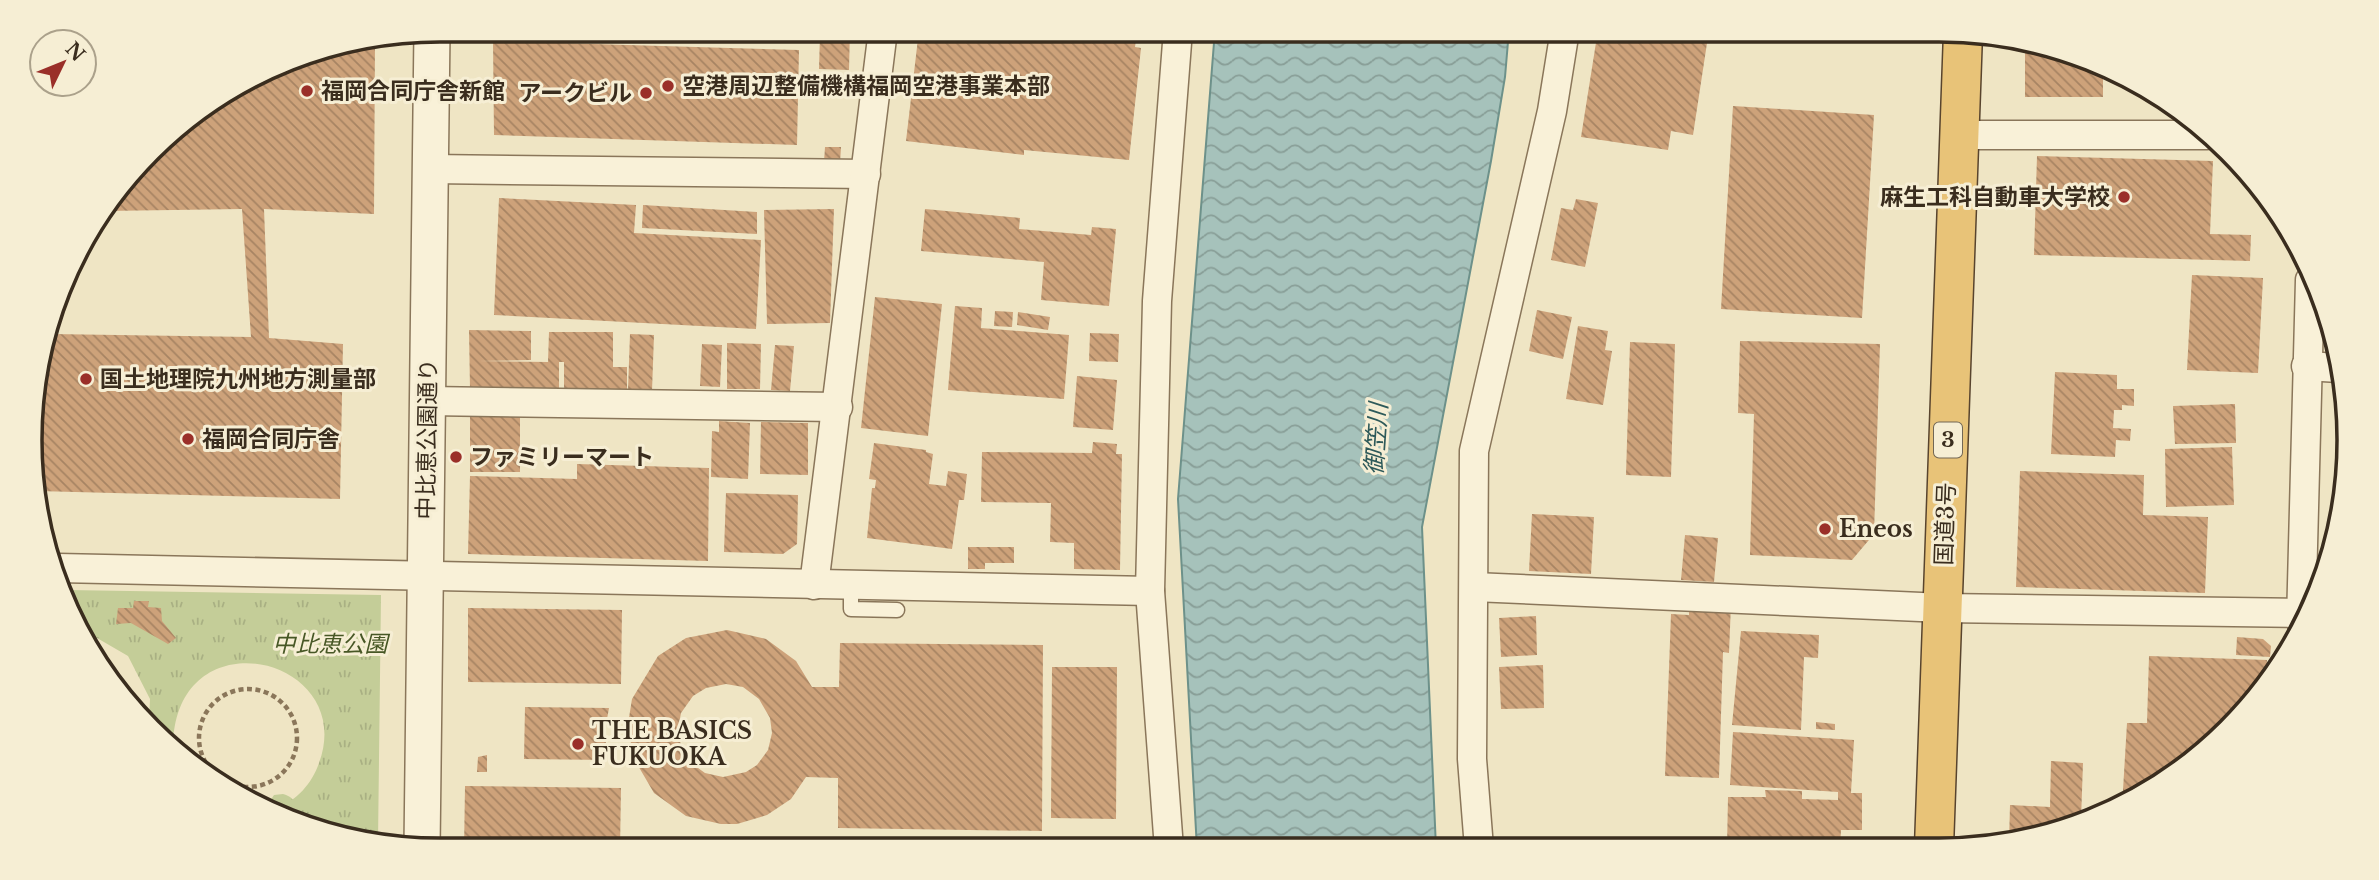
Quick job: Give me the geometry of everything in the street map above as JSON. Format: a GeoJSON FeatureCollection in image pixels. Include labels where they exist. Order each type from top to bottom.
{"type":"FeatureCollection","features":[{"type":"Feature","properties":{"kind":"highway","name":"国道3号"},"geometry":{"type":"LineString","coordinates":[[1934,838],[1963,43]]}},
{"type":"Feature","properties":{"kind":"street","name":"中比恵公園通り"},"geometry":{"type":"LineString","coordinates":[[422,837],[432,42]]}},
{"type":"Feature","properties":{"kind":"street"},"geometry":{"type":"LineString","coordinates":[[814,585],[882,42]]}},
{"type":"Feature","properties":{"kind":"street"},"geometry":{"type":"LineString","coordinates":[[1168,838],[1150,591],[1157,301],[1177,42]]}},
{"type":"Feature","properties":{"kind":"street"},"geometry":{"type":"LineString","coordinates":[[1478,838],[1472,759],[1474,451],[1552,111],[1563,42]]}},
{"type":"Feature","properties":{"kind":"street"},"geometry":{"type":"LineString","coordinates":[[1961,135],[2194,135]]}},
{"type":"Feature","properties":{"kind":"street"},"geometry":{"type":"LineString","coordinates":[[431,169],[866,174]]}},
{"type":"Feature","properties":{"kind":"street"},"geometry":{"type":"LineString","coordinates":[[2302,602],[2309,292]]}},
{"type":"Feature","properties":{"kind":"street"},"geometry":{"type":"LineString","coordinates":[[2306,366],[2330,367]]}},
{"type":"Feature","properties":{"kind":"street"},"geometry":{"type":"LineString","coordinates":[[428,401],[838,407]]}},
{"type":"Feature","properties":{"kind":"street"},"geometry":{"type":"LineString","coordinates":[[63,568],[1150,591]]}},
{"type":"Feature","properties":{"kind":"street"},"geometry":{"type":"LineString","coordinates":[[1474,587],[1942,608],[2296,616]]}},
{"type":"Feature","properties":{"kind":"lane"},"geometry":{"type":"LineString","coordinates":[[851,586],[852,609],[897,610]]}},
{"type":"Feature","properties":{"kind":"path"},"geometry":{"type":"LineString","coordinates":[[203,759],[199,729],[204,714],[214,702],[227,693],[242,688],[258,689],[273,695],[285,705],[294,718],[298,733],[297,748],[292,763],[282,775],[255,788],[246,787]]}},
{"type":"Feature","properties":{"kind":"green space","name":"中比恵公園"},"geometry":{"type":"Polygon","coordinates":[[[71,590],[381,595],[378,833],[312,817],[283,806],[297,796],[312,777],[319,763],[324,726],[313,697],[290,676],[261,665],[230,665],[202,678],[181,705],[175,736],[149,711],[150,699],[128,656],[94,638],[71,590]]]}},
{"type":"Feature","properties":{"kind":"green space"},"geometry":{"type":"Polygon","coordinates":[[[274,795],[288,796],[299,812],[271,800],[274,795]]]}},
{"type":"Feature","properties":{"kind":"water","name":"御笠川"},"geometry":{"type":"Polygon","coordinates":[[[1214,42],[1508,42],[1491,161],[1422,527],[1436,838],[1196,838],[1178,499],[1214,42]]]}},
{"type":"Feature","properties":{"kind":"building","name":"アークビル"},"geometry":{"type":"Polygon","coordinates":[[[493,42],[799,50],[797,145],[494,135],[493,42]]]}},
{"type":"Feature","properties":{"kind":"building"},"geometry":{"type":"Polygon","coordinates":[[[820,42],[850,42],[849,70],[819,69],[820,42]]]}},
{"type":"Feature","properties":{"kind":"building"},"geometry":{"type":"Polygon","coordinates":[[[918,42],[1136,42],[1135,47],[1141,48],[1129,160],[1024,150],[1024,155],[906,141],[918,42]]]}},
{"type":"Feature","properties":{"kind":"building"},"geometry":{"type":"Polygon","coordinates":[[[1596,42],[1707,42],[1693,135],[1671,131],[1668,150],[1581,137],[1596,42]]]}},
{"type":"Feature","properties":{"kind":"building","name":"福岡合同庁舎"},"geometry":{"type":"Polygon","coordinates":[[[375,48],[374,214],[264,209],[269,338],[343,344],[340,499],[45,491],[43,414],[45,388],[57,334],[251,337],[242,209],[115,211],[141,178],[178,141],[241,95],[312,63],[375,48]]]}},
{"type":"Feature","properties":{"kind":"building"},"geometry":{"type":"Polygon","coordinates":[[[2025,52],[2067,63],[2103,78],[2103,97],[2025,97],[2025,52]]]}},
{"type":"Feature","properties":{"kind":"building"},"geometry":{"type":"Polygon","coordinates":[[[1733,106],[1874,115],[1862,318],[1721,309],[1733,106]]]}},
{"type":"Feature","properties":{"kind":"building"},"geometry":{"type":"Polygon","coordinates":[[[825,147],[841,147],[840,163],[824,162],[825,147]]]}},
{"type":"Feature","properties":{"kind":"building","name":"麻生工科自動車大学校"},"geometry":{"type":"Polygon","coordinates":[[[2037,156],[2213,161],[2210,234],[2251,235],[2250,261],[2034,255],[2037,156]]]}},
{"type":"Feature","properties":{"kind":"building"},"geometry":{"type":"Polygon","coordinates":[[[499,198],[636,205],[634,233],[761,240],[756,329],[494,315],[499,198]]]}},
{"type":"Feature","properties":{"kind":"building"},"geometry":{"type":"Polygon","coordinates":[[[1576,199],[1598,203],[1585,267],[1551,260],[1561,208],[1573,210],[1576,199]]]}},
{"type":"Feature","properties":{"kind":"building"},"geometry":{"type":"Polygon","coordinates":[[[643,205],[757,212],[757,234],[642,228],[643,205]]]}},
{"type":"Feature","properties":{"kind":"building"},"geometry":{"type":"Polygon","coordinates":[[[834,209],[830,323],[767,324],[764,210],[834,209]]]}},
{"type":"Feature","properties":{"kind":"building"},"geometry":{"type":"Polygon","coordinates":[[[925,209],[1020,218],[1019,229],[1091,235],[1092,227],[1116,229],[1109,306],[1041,300],[1044,262],[921,251],[925,209]]]}},
{"type":"Feature","properties":{"kind":"building"},"geometry":{"type":"Polygon","coordinates":[[[2192,275],[2263,278],[2258,373],[2187,370],[2192,275]]]}},
{"type":"Feature","properties":{"kind":"building"},"geometry":{"type":"Polygon","coordinates":[[[875,297],[942,304],[928,436],[861,428],[875,297]]]}},
{"type":"Feature","properties":{"kind":"building"},"geometry":{"type":"Polygon","coordinates":[[[955,306],[982,308],[981,328],[1069,335],[1064,399],[948,390],[955,306]]]}},
{"type":"Feature","properties":{"kind":"building"},"geometry":{"type":"Polygon","coordinates":[[[1537,310],[1572,317],[1563,359],[1529,351],[1537,310]]]}},
{"type":"Feature","properties":{"kind":"building"},"geometry":{"type":"Polygon","coordinates":[[[995,311],[1013,312],[1012,327],[994,326],[995,311]]]}},
{"type":"Feature","properties":{"kind":"building"},"geometry":{"type":"Polygon","coordinates":[[[1018,312],[1050,317],[1048,330],[1017,325],[1018,312]]]}},
{"type":"Feature","properties":{"kind":"building"},"geometry":{"type":"Polygon","coordinates":[[[1578,326],[1608,331],[1605,350],[1612,351],[1603,405],[1566,399],[1578,326]]]}},
{"type":"Feature","properties":{"kind":"building"},"geometry":{"type":"Polygon","coordinates":[[[469,330],[531,331],[531,360],[479,361],[548,362],[549,332],[613,332],[613,367],[627,367],[627,391],[564,390],[564,362],[559,362],[559,391],[470,389],[469,330]]]}},
{"type":"Feature","properties":{"kind":"building"},"geometry":{"type":"Polygon","coordinates":[[[1090,333],[1119,334],[1118,362],[1089,361],[1090,333]]]}},
{"type":"Feature","properties":{"kind":"building"},"geometry":{"type":"Polygon","coordinates":[[[630,334],[654,335],[652,391],[628,390],[630,334]]]}},
{"type":"Feature","properties":{"kind":"building"},"geometry":{"type":"Polygon","coordinates":[[[1740,341],[1880,344],[1874,534],[1852,560],[1750,555],[1754,414],[1738,413],[1740,341]]]}},
{"type":"Feature","properties":{"kind":"building"},"geometry":{"type":"Polygon","coordinates":[[[1630,342],[1675,344],[1671,477],[1626,475],[1630,342]]]}},
{"type":"Feature","properties":{"kind":"building"},"geometry":{"type":"Polygon","coordinates":[[[727,343],[761,344],[760,389],[727,389],[727,343]]]}},
{"type":"Feature","properties":{"kind":"building"},"geometry":{"type":"Polygon","coordinates":[[[702,344],[722,345],[720,387],[700,386],[702,344]]]}},
{"type":"Feature","properties":{"kind":"building"},"geometry":{"type":"Polygon","coordinates":[[[775,345],[794,346],[790,391],[771,390],[775,345]]]}},
{"type":"Feature","properties":{"kind":"building"},"geometry":{"type":"Polygon","coordinates":[[[2055,372],[2117,375],[2117,389],[2134,389],[2134,406],[2122,405],[2122,410],[2114,410],[2113,428],[2131,429],[2130,441],[2116,440],[2115,457],[2051,454],[2055,372]]]}},
{"type":"Feature","properties":{"kind":"building"},"geometry":{"type":"Polygon","coordinates":[[[1077,376],[1117,380],[1113,430],[1073,427],[1077,376]]]}},
{"type":"Feature","properties":{"kind":"building"},"geometry":{"type":"Polygon","coordinates":[[[2235,404],[2236,443],[2175,444],[2173,406],[2235,404]]]}},
{"type":"Feature","properties":{"kind":"building"},"geometry":{"type":"Polygon","coordinates":[[[470,416],[520,417],[520,472],[470,472],[470,416]]]}},
{"type":"Feature","properties":{"kind":"building"},"geometry":{"type":"Polygon","coordinates":[[[719,421],[750,423],[748,479],[711,477],[712,431],[719,432],[719,421]]]}},
{"type":"Feature","properties":{"kind":"building"},"geometry":{"type":"Polygon","coordinates":[[[761,422],[808,423],[808,475],[760,474],[761,422]]]}},
{"type":"Feature","properties":{"kind":"building"},"geometry":{"type":"Polygon","coordinates":[[[1093,442],[1117,444],[1116,454],[1122,454],[1120,570],[1074,569],[1074,543],[1050,542],[1051,503],[981,502],[982,452],[1092,453],[1093,442]]]}},
{"type":"Feature","properties":{"kind":"building"},"geometry":{"type":"Polygon","coordinates":[[[874,443],[926,450],[933,454],[929,484],[946,486],[948,471],[967,474],[964,500],[959,500],[952,549],[867,538],[872,488],[875,488],[876,480],[869,479],[874,443]]]}},
{"type":"Feature","properties":{"kind":"building"},"geometry":{"type":"Polygon","coordinates":[[[2232,447],[2234,505],[2166,507],[2165,449],[2232,447]]]}},
{"type":"Feature","properties":{"kind":"building"},"geometry":{"type":"Polygon","coordinates":[[[577,464],[709,468],[708,561],[468,554],[470,476],[577,479],[577,464]]]}},
{"type":"Feature","properties":{"kind":"building"},"geometry":{"type":"Polygon","coordinates":[[[2020,471],[2144,475],[2143,515],[2208,517],[2205,593],[2016,587],[2020,471]]]}},
{"type":"Feature","properties":{"kind":"building"},"geometry":{"type":"Polygon","coordinates":[[[726,493],[798,495],[797,544],[783,554],[724,552],[726,493]]]}},
{"type":"Feature","properties":{"kind":"building"},"geometry":{"type":"Polygon","coordinates":[[[1532,514],[1594,517],[1591,574],[1529,571],[1532,514]]]}},
{"type":"Feature","properties":{"kind":"building"},"geometry":{"type":"Polygon","coordinates":[[[1685,535],[1718,538],[1714,582],[1681,580],[1685,535]]]}},
{"type":"Feature","properties":{"kind":"building"},"geometry":{"type":"Polygon","coordinates":[[[968,547],[1014,547],[1014,563],[985,563],[985,569],[968,569],[968,547]]]}},
{"type":"Feature","properties":{"kind":"building"},"geometry":{"type":"Polygon","coordinates":[[[134,601],[149,601],[148,607],[161,608],[162,621],[176,638],[168,644],[131,623],[116,624],[118,608],[133,608],[134,601]]]}},
{"type":"Feature","properties":{"kind":"building"},"geometry":{"type":"Polygon","coordinates":[[[1731,604],[1729,653],[1723,652],[1719,778],[1665,776],[1671,614],[1689,615],[1689,607],[1731,604]]]}},
{"type":"Feature","properties":{"kind":"building"},"geometry":{"type":"Polygon","coordinates":[[[468,608],[622,610],[621,684],[468,682],[468,608]]]}},
{"type":"Feature","properties":{"kind":"building"},"geometry":{"type":"Polygon","coordinates":[[[1536,616],[1537,655],[1501,657],[1499,618],[1536,616]]]}},
{"type":"Feature","properties":{"kind":"building"},"geometry":{"type":"Polygon","coordinates":[[[727,630],[766,639],[796,661],[812,687],[839,687],[840,643],[1043,645],[1042,831],[838,828],[838,778],[806,777],[791,799],[767,815],[737,824],[721,824],[686,816],[654,793],[633,757],[628,724],[632,699],[658,656],[686,638],[727,630]],[[726,684],[706,688],[693,696],[681,713],[678,729],[681,746],[691,763],[705,773],[723,777],[746,772],[757,765],[768,750],[772,733],[770,718],[759,699],[743,687],[726,684]]]}},
{"type":"Feature","properties":{"kind":"building"},"geometry":{"type":"Polygon","coordinates":[[[1741,631],[1819,635],[1818,658],[1804,657],[1801,730],[1732,725],[1741,631]]]}},
{"type":"Feature","properties":{"kind":"building"},"geometry":{"type":"Polygon","coordinates":[[[2237,637],[2263,639],[2271,646],[2270,657],[2236,655],[2237,637]]]}},
{"type":"Feature","properties":{"kind":"building"},"geometry":{"type":"Polygon","coordinates":[[[2149,656],[2267,660],[2267,666],[2255,682],[2201,739],[2160,771],[2123,793],[2127,723],[2147,723],[2149,656]]]}},
{"type":"Feature","properties":{"kind":"building"},"geometry":{"type":"Polygon","coordinates":[[[1543,665],[1544,708],[1501,709],[1499,667],[1543,665]]]}},
{"type":"Feature","properties":{"kind":"building"},"geometry":{"type":"Polygon","coordinates":[[[1052,667],[1117,667],[1116,819],[1051,818],[1052,667]]]}},
{"type":"Feature","properties":{"kind":"building"},"geometry":{"type":"Polygon","coordinates":[[[525,707],[609,708],[605,730],[607,760],[524,759],[525,707]]]}},
{"type":"Feature","properties":{"kind":"building"},"geometry":{"type":"Polygon","coordinates":[[[1816,722],[1835,724],[1835,730],[1816,729],[1816,722]]]}},
{"type":"Feature","properties":{"kind":"building"},"geometry":{"type":"Polygon","coordinates":[[[1733,732],[1854,740],[1851,793],[1862,793],[1862,830],[1841,830],[1841,838],[1727,838],[1728,797],[1766,797],[1765,790],[1802,791],[1802,799],[1838,800],[1838,792],[1730,785],[1733,732]]]}},
{"type":"Feature","properties":{"kind":"building"},"geometry":{"type":"Polygon","coordinates":[[[487,755],[487,772],[477,772],[478,757],[487,755]]]}},
{"type":"Feature","properties":{"kind":"building"},"geometry":{"type":"Polygon","coordinates":[[[2051,761],[2083,763],[2081,812],[2009,831],[2010,805],[2050,807],[2051,761]]]}},
{"type":"Feature","properties":{"kind":"building"},"geometry":{"type":"Polygon","coordinates":[[[465,786],[621,788],[620,838],[464,838],[465,786]]]}},
{"type":"Feature","properties":{"kind":"place","name":"空港周辺整備機構福岡空港事業本部"},"geometry":{"type":"Point","coordinates":[668,86]}},
{"type":"Feature","properties":{"kind":"place","name":"福岡合同庁舎新館"},"geometry":{"type":"Point","coordinates":[307,91]}},
{"type":"Feature","properties":{"kind":"place","name":"アークビル"},"geometry":{"type":"Point","coordinates":[646,93]}},
{"type":"Feature","properties":{"kind":"place","name":"麻生工科自動車大学校"},"geometry":{"type":"Point","coordinates":[2124,197]}},
{"type":"Feature","properties":{"kind":"place","name":"国土地理院九州地方測量部"},"geometry":{"type":"Point","coordinates":[86,379]}},
{"type":"Feature","properties":{"kind":"place","name":"福岡合同庁舎"},"geometry":{"type":"Point","coordinates":[188,439]}},
{"type":"Feature","properties":{"kind":"place","name":"ファミリーマート"},"geometry":{"type":"Point","coordinates":[456,457]}},
{"type":"Feature","properties":{"kind":"place","name":"Eneos"},"geometry":{"type":"Point","coordinates":[1825,529]}},
{"type":"Feature","properties":{"kind":"place","name":"THE BASICS FUKUOKA"},"geometry":{"type":"Point","coordinates":[578,744]}}]}
